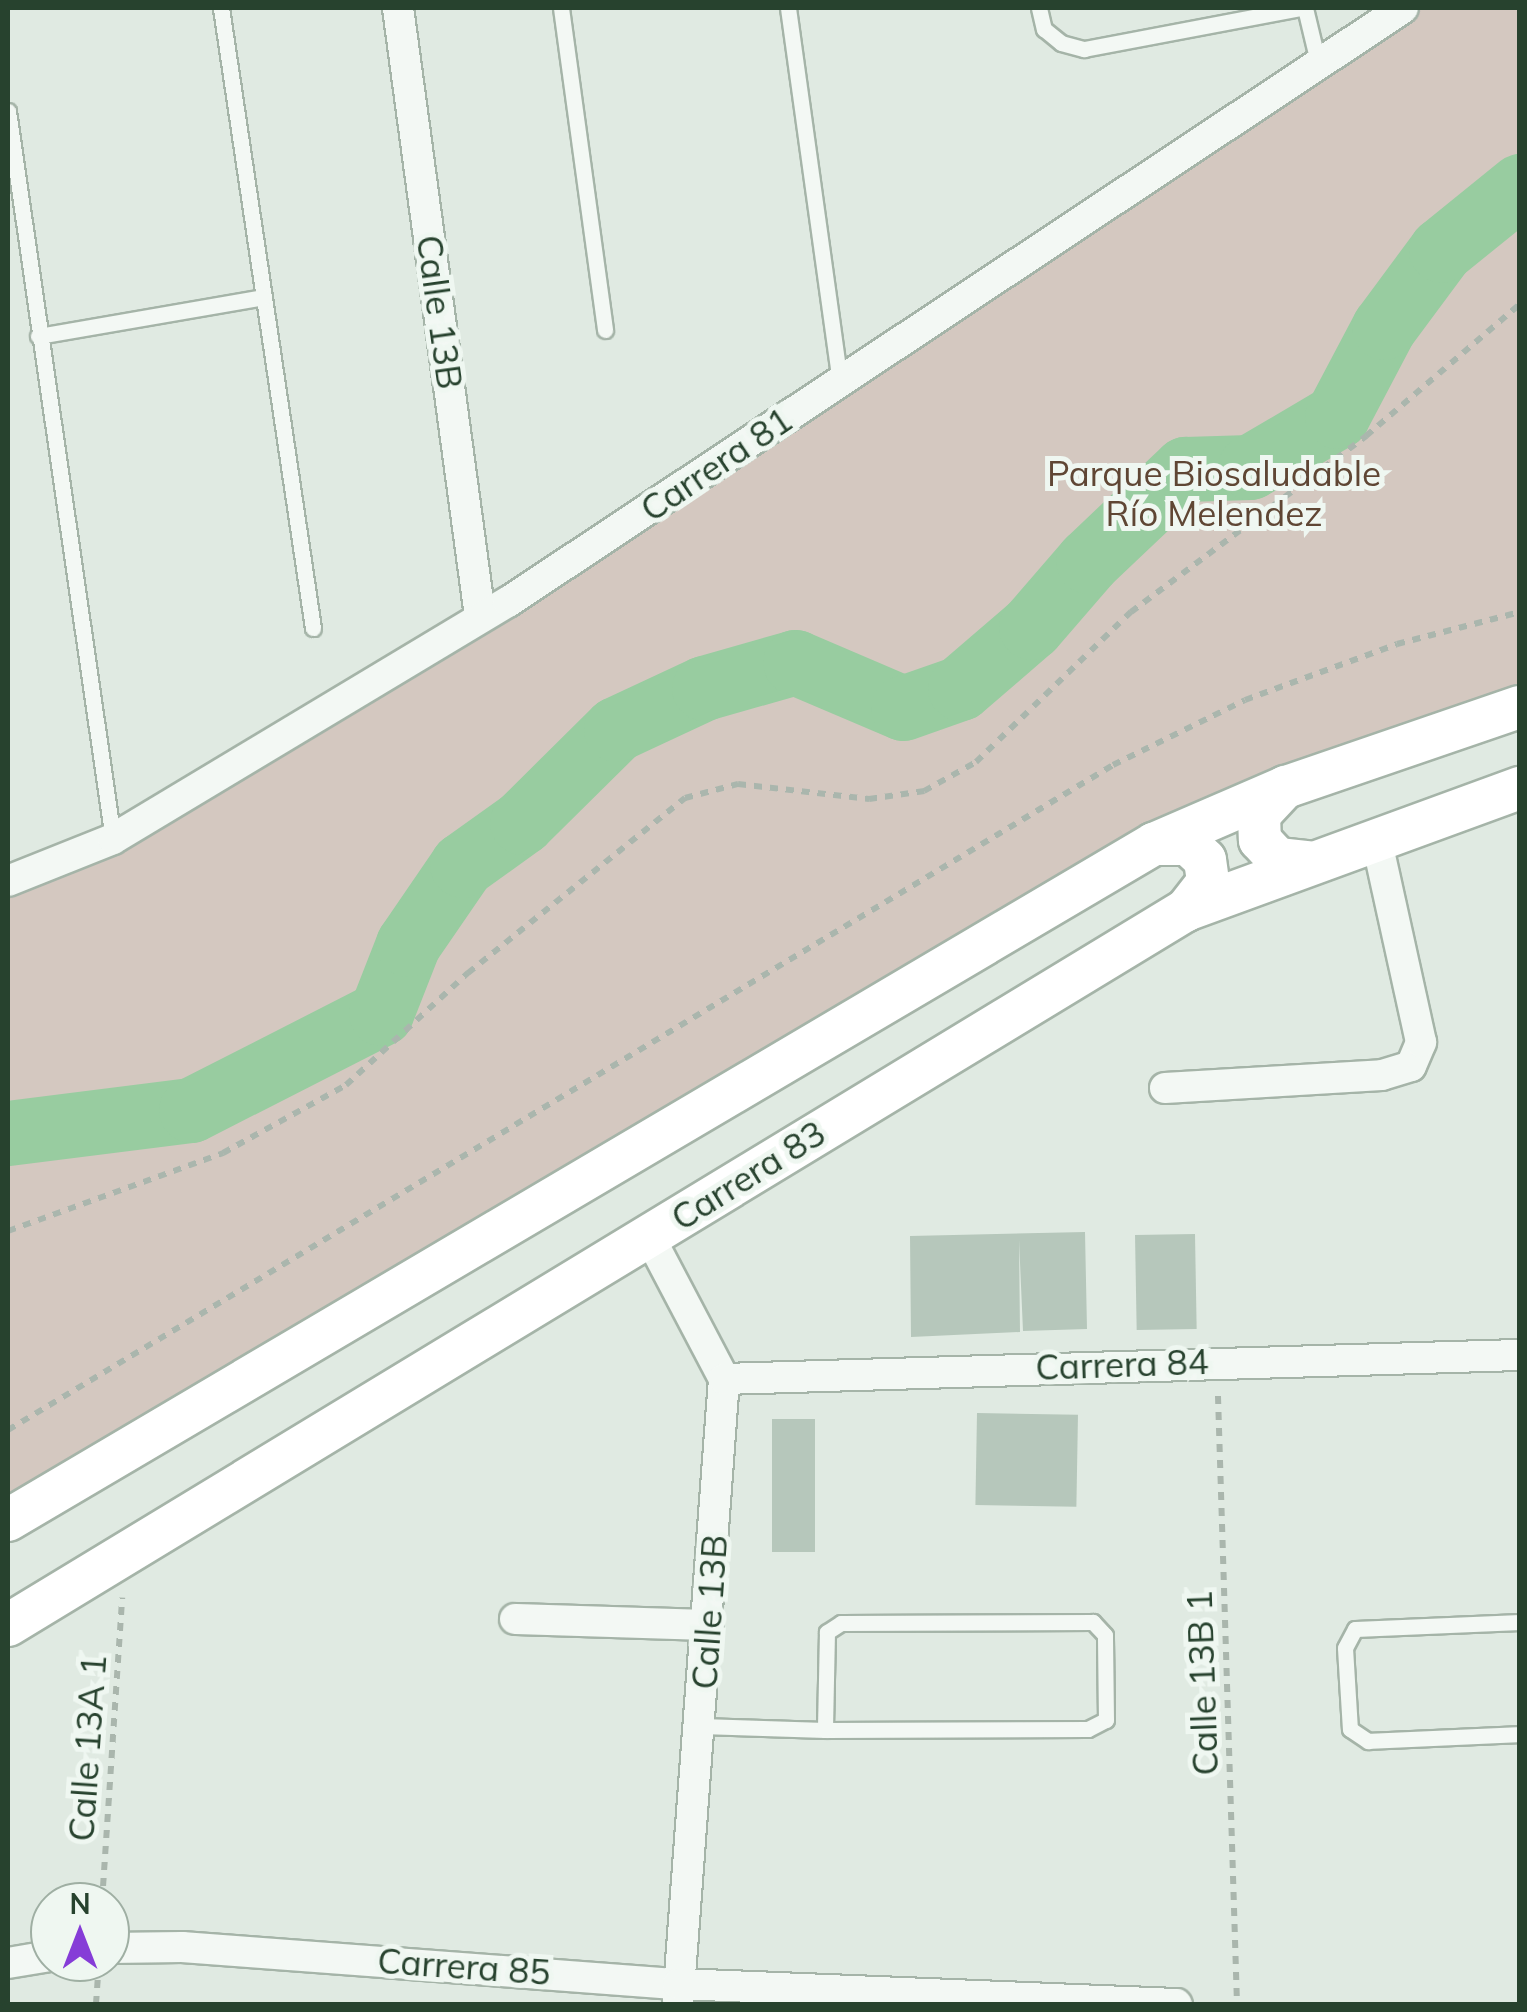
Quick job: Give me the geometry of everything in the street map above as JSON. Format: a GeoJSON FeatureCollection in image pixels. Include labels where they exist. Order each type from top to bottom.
{"type":"FeatureCollection","features":[{"type":"Feature","properties":{"kind":"street","name":"Calle 13B"},"geometry":{"type":"LineString","coordinates":[[398,8],[480,616]]}},
{"type":"Feature","properties":{"kind":"street","name":"Carrera 81"},"geometry":{"type":"LineString","coordinates":[[8,881],[114,839],[480,616],[1403,8]]}},
{"type":"Feature","properties":{"kind":"street"},"geometry":{"type":"LineString","coordinates":[[8,1520],[1154,844],[1286,787],[1520,706]]}},
{"type":"Feature","properties":{"kind":"street"},"geometry":{"type":"LineString","coordinates":[[1286,787],[1259,815],[1260,840],[1278,859],[1308,862]]}},
{"type":"Feature","properties":{"kind":"street","name":"Carrera 83"},"geometry":{"type":"LineString","coordinates":[[8,1625],[1186,910],[1308,862],[1520,788]]}},
{"type":"Feature","properties":{"kind":"street"},"geometry":{"type":"LineString","coordinates":[[1165,1088],[1382,1075],[1411,1066],[1421,1042],[1376,838]]}},
{"type":"Feature","properties":{"kind":"street"},"geometry":{"type":"LineString","coordinates":[[1154,844],[1188,844],[1205,860],[1208,882],[1186,910]]}},
{"type":"Feature","properties":{"kind":"street"},"geometry":{"type":"LineString","coordinates":[[649,1236],[724,1379]]}},
{"type":"Feature","properties":{"kind":"street","name":"Carrera 84"},"geometry":{"type":"LineString","coordinates":[[724,1379],[1217,1360],[1520,1355]]}},
{"type":"Feature","properties":{"kind":"street","name":"Calle 13B"},"geometry":{"type":"LineString","coordinates":[[678,1994],[724,1379]]}},
{"type":"Feature","properties":{"kind":"street"},"geometry":{"type":"LineString","coordinates":[[515,1619],[708,1624]]}},
{"type":"Feature","properties":{"kind":"street","name":"Carrera 85"},"geometry":{"type":"LineString","coordinates":[[130,1948],[202,1948],[678,1994],[1176,2004]]}},
{"type":"Feature","properties":{"kind":"lane"},"geometry":{"type":"LineString","coordinates":[[221,8],[313,628]]}},
{"type":"Feature","properties":{"kind":"lane"},"geometry":{"type":"LineString","coordinates":[[561,8],[604,330]]}},
{"type":"Feature","properties":{"kind":"lane"},"geometry":{"type":"LineString","coordinates":[[788,8],[840,382]]}},
{"type":"Feature","properties":{"kind":"lane"},"geometry":{"type":"LineString","coordinates":[[1039,8],[1044,29],[1061,44],[1084,50],[1303,8],[1318,62]]}},
{"type":"Feature","properties":{"kind":"lane"},"geometry":{"type":"LineString","coordinates":[[8,110],[114,839]]}},
{"type":"Feature","properties":{"kind":"lane"},"geometry":{"type":"LineString","coordinates":[[38,336],[264,297]]}},
{"type":"Feature","properties":{"kind":"lane"},"geometry":{"type":"LineString","coordinates":[[701,1726],[825,1730],[1088,1729],[1106,1720],[1105,1635],[1093,1622],[841,1623],[827,1632],[825,1730]]}},
{"type":"Feature","properties":{"kind":"lane"},"geometry":{"type":"LineString","coordinates":[[1520,1622],[1355,1629],[1345,1648],[1350,1729],[1368,1741],[1520,1734]]}},
{"type":"Feature","properties":{"kind":"path"},"geometry":{"type":"LineString","coordinates":[[8,1231],[223,1153],[346,1085],[468,973],[685,798],[738,784],[869,799],[924,791],[976,762],[1131,612],[1366,436],[1520,304]]}},
{"type":"Feature","properties":{"kind":"path"},"geometry":{"type":"LineString","coordinates":[[8,1430],[1113,766],[1262,694],[1398,644],[1520,612]]}},
{"type":"Feature","properties":{"kind":"path","name":"Calle 13B 1"},"geometry":{"type":"LineString","coordinates":[[1217,1360],[1237,2004]]}},
{"type":"Feature","properties":{"kind":"path","name":"Calle 13A 1"},"geometry":{"type":"LineString","coordinates":[[103,1882],[122,1597]]}},
{"type":"Feature","properties":{"kind":"green space","name":"Parque Biosaludable Río Melendez"},"geometry":{"type":"Polygon","coordinates":[[[1403,8],[1519,8],[1519,707],[1286,787],[8,1520],[8,881],[114,839],[1403,8]]]}},
{"type":"Feature","properties":{"kind":"building"},"geometry":{"type":"Polygon","coordinates":[[[1085,1232],[1087,1329],[1023,1331],[1019,1240],[1020,1332],[911,1337],[910,1236],[1085,1232]]]}},
{"type":"Feature","properties":{"kind":"building"},"geometry":{"type":"Polygon","coordinates":[[[1195,1234],[1197,1329],[1137,1330],[1135,1235],[1195,1234]]]}},
{"type":"Feature","properties":{"kind":"building"},"geometry":{"type":"Polygon","coordinates":[[[977,1413],[1078,1415],[1076,1507],[975,1505],[977,1413]]]}},
{"type":"Feature","properties":{"kind":"building"},"geometry":{"type":"Polygon","coordinates":[[[772,1419],[815,1419],[815,1552],[772,1552],[772,1419]]]}},
{"type":"Feature","properties":{"kind":"waterway"},"geometry":{"type":"LineString","coordinates":[[8,1133],[191,1110],[381,1013],[408,944],[462,865],[522,822],[616,729],[704,688],[795,662],[903,708],[960,688],[1031,627],[1088,561],[1185,469],[1250,467],[1337,416],[1384,327],[1441,250],[1520,186]]}}]}
